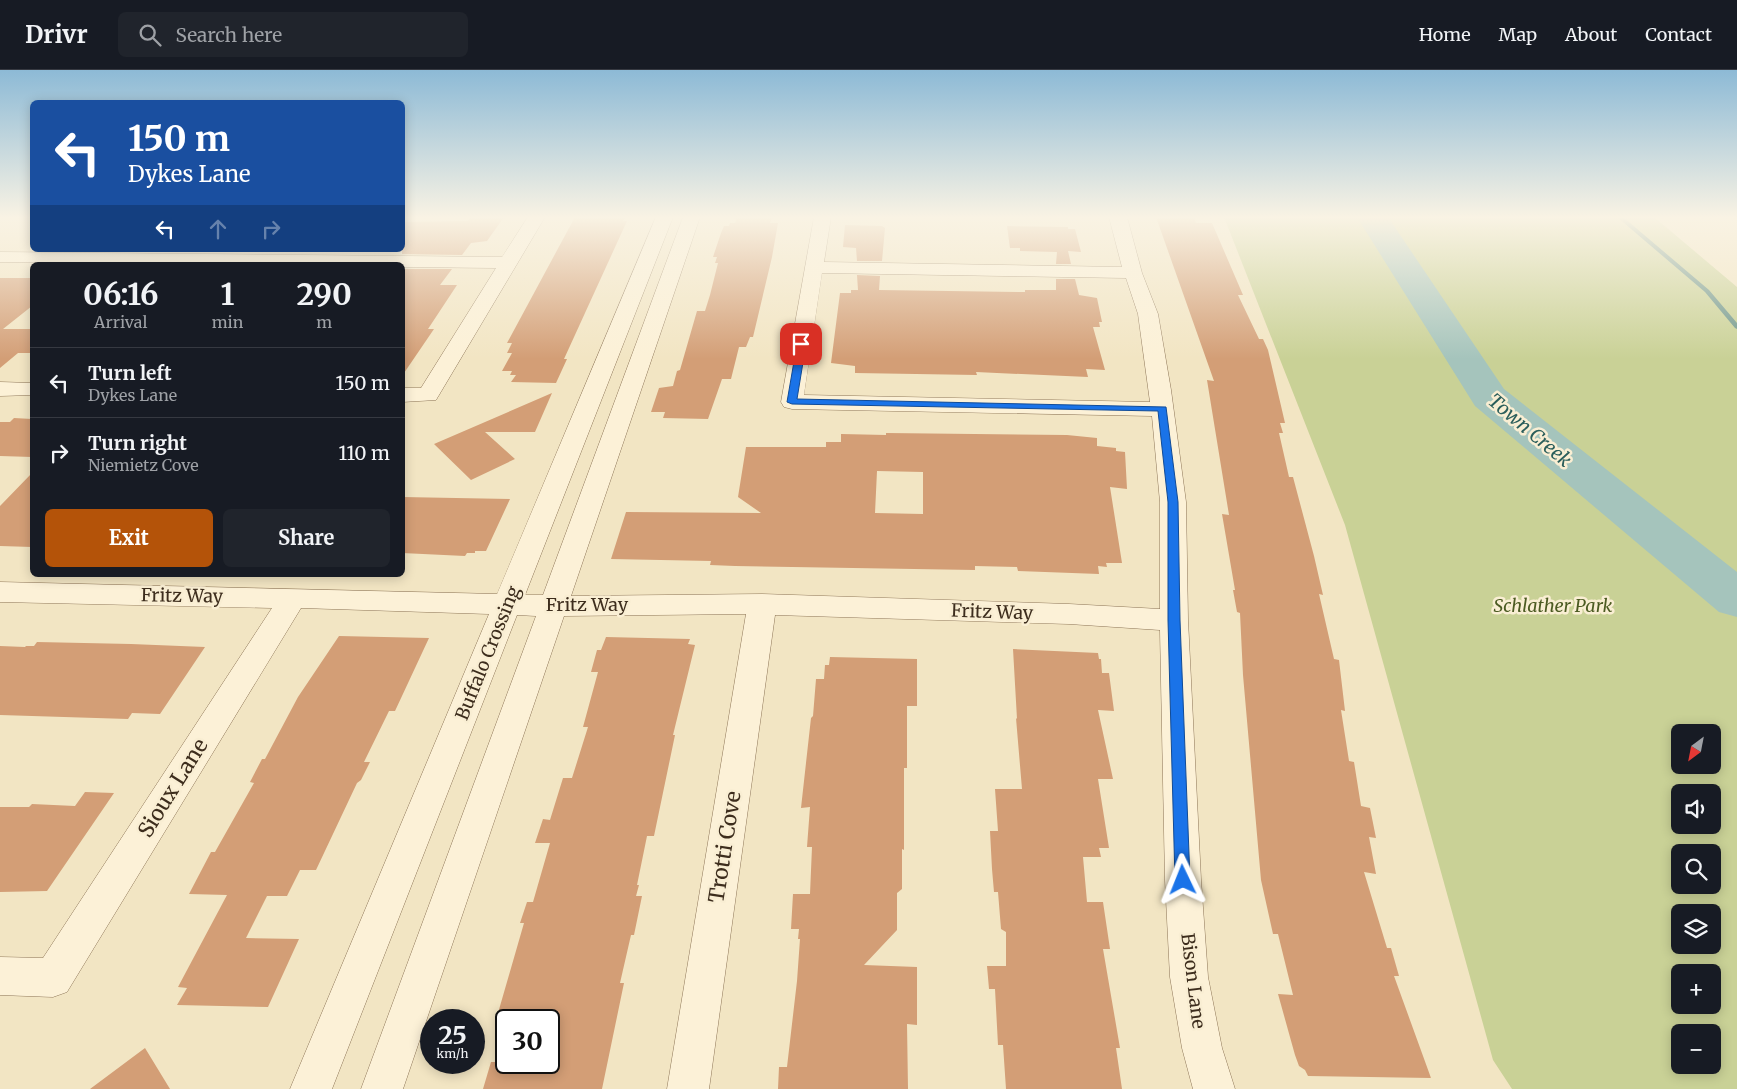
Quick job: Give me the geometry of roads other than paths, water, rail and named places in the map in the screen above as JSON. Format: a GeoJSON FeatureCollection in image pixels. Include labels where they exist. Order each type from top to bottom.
{"type":"FeatureCollection","features":[{"type":"Feature","properties":{"kind":"street"},"geometry":{"type":"LineString","coordinates":[[405,395],[428,395],[507,265]]}},
{"type":"Feature","properties":{"kind":"street","name":"Buffalo Crossing"},"geometry":{"type":"LineString","coordinates":[[311,1089],[645,265]]}},
{"type":"Feature","properties":{"kind":"street"},"geometry":{"type":"LineString","coordinates":[[382,1089],[675,265]]}},
{"type":"Feature","properties":{"kind":"street","name":"Bison Lane"},"geometry":{"type":"LineString","coordinates":[[1131,265],[1148,314],[1173,502],[1174,620],[1183,880],[1189,977],[1202,1048],[1214,1089]]}},
{"type":"Feature","properties":{"kind":"street"},"geometry":{"type":"LineString","coordinates":[[1133,273],[814,267],[792,402],[1162,409]]}},
{"type":"Feature","properties":{"kind":"street"},"geometry":{"type":"LineString","coordinates":[[0,389],[30,389]]}},
{"type":"Feature","properties":{"kind":"street","name":"Fritz Way"},"geometry":{"type":"LineString","coordinates":[[0,592],[554,606],[762,604],[1069,614],[1174,620]]}},
{"type":"Feature","properties":{"kind":"street","name":"Sioux Lane"},"geometry":{"type":"LineString","coordinates":[[0,976],[53,978],[293,598]]}},
{"type":"Feature","properties":{"kind":"street","name":"Trotti Cove"},"geometry":{"type":"LineString","coordinates":[[688,1089],[762,604]]}},
{"type":"Feature","properties":{"kind":"waterway","name":"Town Creek"},"geometry":{"type":"LineString","coordinates":[[1404,265],[1489,397],[1737,599]]}},
{"type":"Feature","properties":{"kind":"waterway"},"geometry":{"type":"LineString","coordinates":[[1676,265],[1707,291],[1737,327]]}},
{"type":"Feature","properties":{"kind":"park label","name":"Schlather Park"},"geometry":{"type":"Point","coordinates":[1553,606]}}]}
